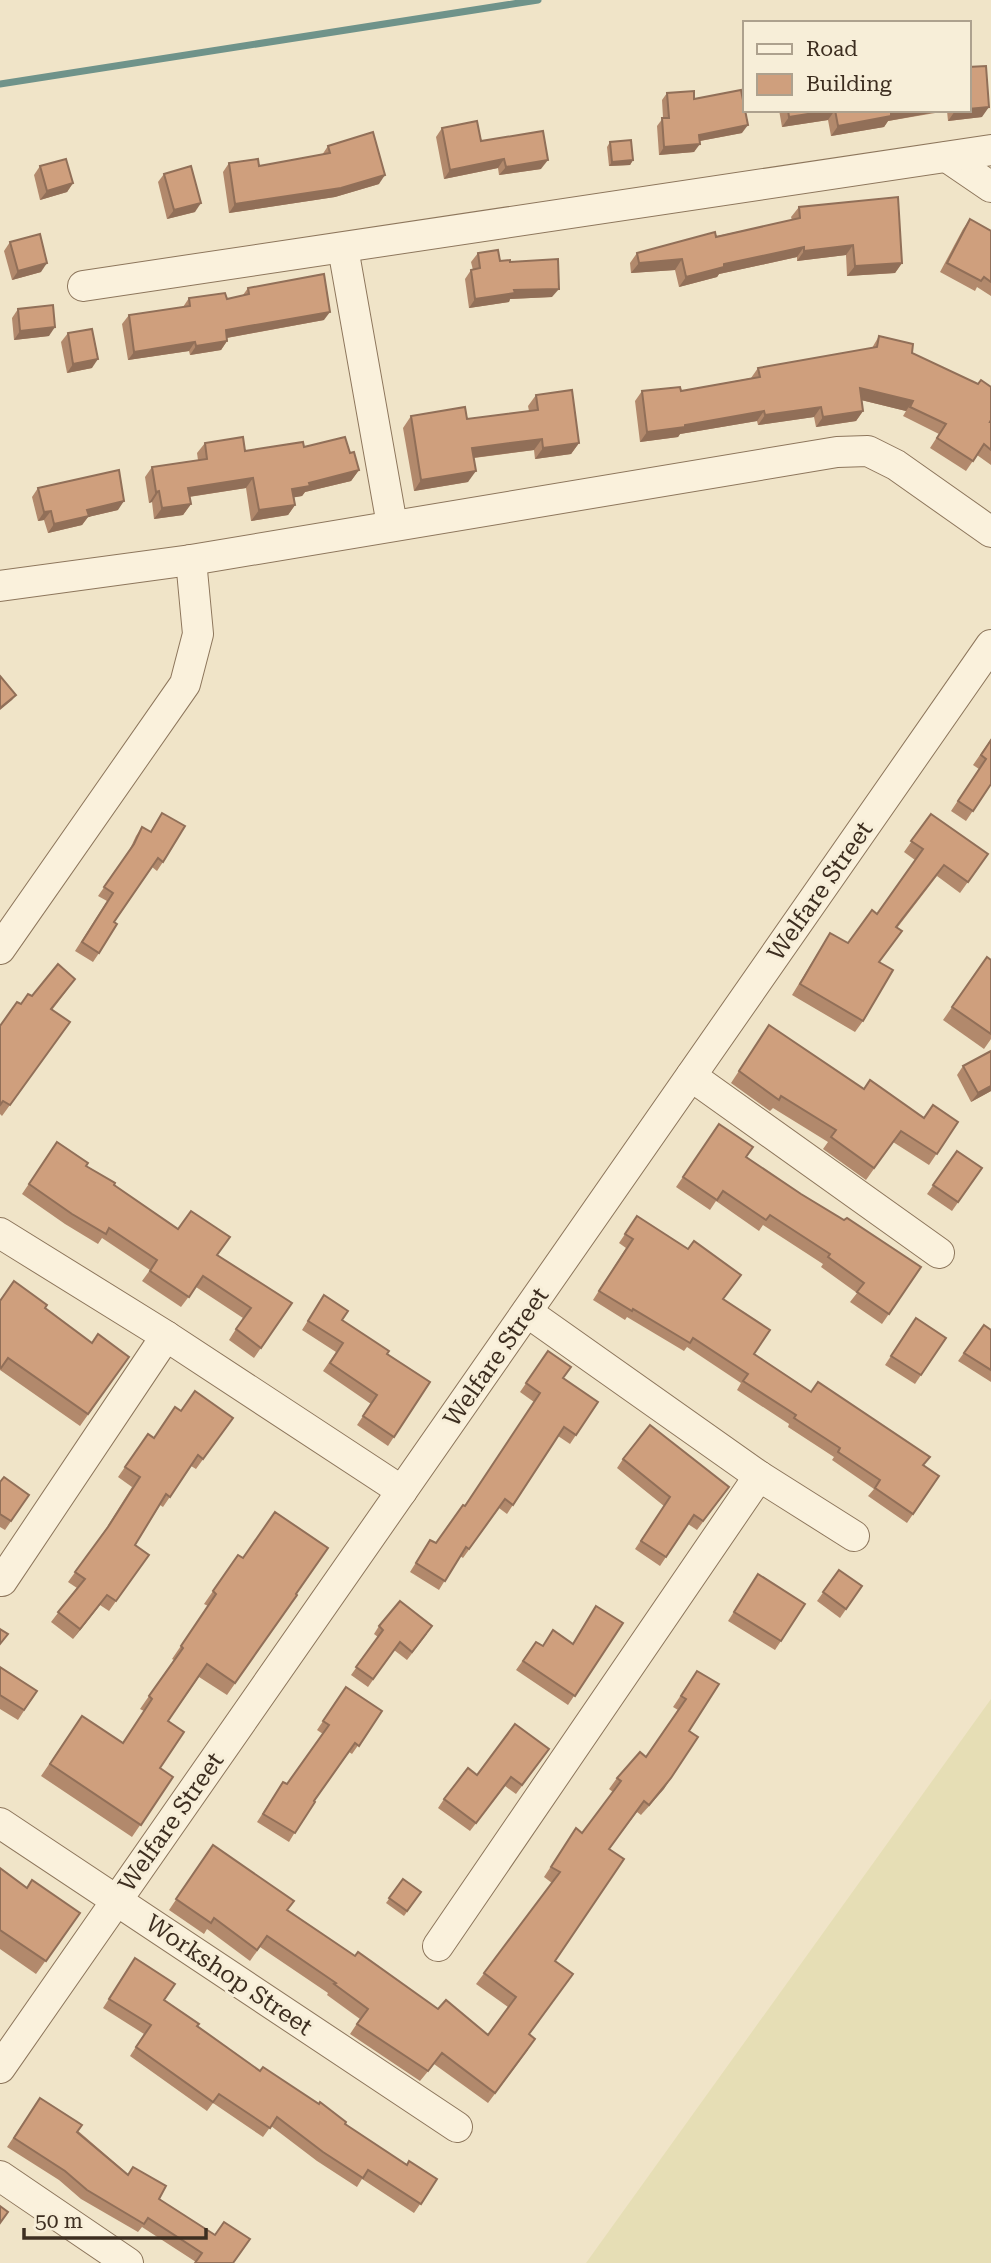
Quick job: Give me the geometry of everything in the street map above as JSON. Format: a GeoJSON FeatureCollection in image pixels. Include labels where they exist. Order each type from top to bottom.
{"type":"FeatureCollection","features":[{"type":"Feature","properties":{"kind":"street"},"geometry":{"type":"LineString","coordinates":[[83,286],[991,150]]}},
{"type":"Feature","properties":{"kind":"street"},"geometry":{"type":"LineString","coordinates":[[947,157],[991,187]]}},
{"type":"Feature","properties":{"kind":"street"},"geometry":{"type":"LineString","coordinates":[[343,248],[393,525]]}},
{"type":"Feature","properties":{"kind":"street"},"geometry":{"type":"LineString","coordinates":[[0,586],[191,560],[837,452],[868,451],[897,465],[991,532]]}},
{"type":"Feature","properties":{"kind":"street"},"geometry":{"type":"LineString","coordinates":[[0,948],[185,684],[198,634],[191,560]]}},
{"type":"Feature","properties":{"kind":"street","name":"Welfare Street"},"geometry":{"type":"LineString","coordinates":[[0,2068],[991,645]]}},
{"type":"Feature","properties":{"kind":"street"},"geometry":{"type":"LineString","coordinates":[[691,1076],[939,1253]]}},
{"type":"Feature","properties":{"kind":"street"},"geometry":{"type":"LineString","coordinates":[[0,1233],[166,1336],[402,1491]]}},
{"type":"Feature","properties":{"kind":"street"},"geometry":{"type":"LineString","coordinates":[[527,1312],[760,1476],[854,1536]]}},
{"type":"Feature","properties":{"kind":"street"},"geometry":{"type":"LineString","coordinates":[[0,1579],[2,1581],[166,1336]]}},
{"type":"Feature","properties":{"kind":"street"},"geometry":{"type":"LineString","coordinates":[[438,1946],[760,1476]]}},
{"type":"Feature","properties":{"kind":"street","name":"Workshop Street"},"geometry":{"type":"LineString","coordinates":[[0,1823],[457,2127]]}},
{"type":"Feature","properties":{"kind":"street"},"geometry":{"type":"LineString","coordinates":[[0,2176],[128,2263]]}},
{"type":"Feature","properties":{"kind":"shaded area"},"geometry":{"type":"Polygon","coordinates":[[[991,1699],[991,2263],[586,2263],[991,1699]]]}},
{"type":"Feature","properties":{"kind":"building"},"geometry":{"type":"Polygon","coordinates":[[[986,66],[989,107],[970,109],[970,67],[986,66]]]}},
{"type":"Feature","properties":{"kind":"building"},"geometry":{"type":"Polygon","coordinates":[[[741,90],[743,112],[745,112],[748,125],[699,135],[700,144],[664,147],[662,118],[669,118],[667,93],[694,91],[694,99],[741,90]]]}},
{"type":"Feature","properties":{"kind":"building"},"geometry":{"type":"Polygon","coordinates":[[[788,112],[820,112],[789,117],[788,112]]]}},
{"type":"Feature","properties":{"kind":"building"},"geometry":{"type":"Polygon","coordinates":[[[835,112],[891,112],[891,116],[838,126],[835,112]]]}},
{"type":"Feature","properties":{"kind":"building"},"geometry":{"type":"Polygon","coordinates":[[[477,121],[481,141],[543,131],[548,160],[506,167],[504,159],[450,170],[442,128],[477,121]]]}},
{"type":"Feature","properties":{"kind":"building"},"geometry":{"type":"Polygon","coordinates":[[[373,132],[385,175],[341,188],[235,204],[229,163],[258,159],[259,166],[330,153],[328,146],[373,132]]]}},
{"type":"Feature","properties":{"kind":"building"},"geometry":{"type":"Polygon","coordinates":[[[631,140],[633,160],[612,162],[610,142],[631,140]]]}},
{"type":"Feature","properties":{"kind":"building"},"geometry":{"type":"Polygon","coordinates":[[[66,159],[73,183],[47,191],[40,166],[66,159]]]}},
{"type":"Feature","properties":{"kind":"building"},"geometry":{"type":"Polygon","coordinates":[[[191,166],[201,203],[174,210],[164,174],[191,166]]]}},
{"type":"Feature","properties":{"kind":"building"},"geometry":{"type":"Polygon","coordinates":[[[898,197],[902,263],[855,266],[853,245],[804,251],[804,247],[724,264],[724,267],[686,277],[682,259],[639,263],[637,253],[715,232],[716,237],[800,218],[799,207],[898,197]]]}},
{"type":"Feature","properties":{"kind":"building"},"geometry":{"type":"Polygon","coordinates":[[[970,219],[991,231],[991,282],[984,277],[981,281],[947,263],[970,219]]]}},
{"type":"Feature","properties":{"kind":"building"},"geometry":{"type":"Polygon","coordinates":[[[40,234],[47,263],[18,271],[10,242],[40,234]]]}},
{"type":"Feature","properties":{"kind":"building"},"geometry":{"type":"Polygon","coordinates":[[[498,250],[500,261],[558,259],[559,289],[514,290],[515,293],[475,299],[471,270],[480,268],[478,253],[498,250]]]}},
{"type":"Feature","properties":{"kind":"building"},"geometry":{"type":"Polygon","coordinates":[[[324,274],[330,312],[226,330],[227,341],[196,346],[195,342],[134,352],[129,315],[190,306],[189,298],[225,293],[227,299],[249,294],[248,288],[324,274]]]}},
{"type":"Feature","properties":{"kind":"building"},"geometry":{"type":"Polygon","coordinates":[[[53,305],[55,327],[20,331],[18,309],[53,305]]]}},
{"type":"Feature","properties":{"kind":"building"},"geometry":{"type":"Polygon","coordinates":[[[92,329],[98,359],[73,364],[68,333],[92,329]]]}},
{"type":"Feature","properties":{"kind":"building"},"geometry":{"type":"Polygon","coordinates":[[[879,336],[913,344],[912,353],[978,384],[981,380],[991,387],[991,450],[984,444],[973,461],[937,438],[946,424],[910,407],[913,401],[860,388],[863,411],[823,417],[821,407],[765,415],[764,411],[647,432],[642,391],[680,387],[681,391],[760,377],[758,368],[877,347],[879,336]]]}},
{"type":"Feature","properties":{"kind":"building"},"geometry":{"type":"Polygon","coordinates":[[[572,390],[579,443],[543,448],[542,439],[472,448],[476,471],[421,480],[411,416],[465,407],[467,419],[538,410],[536,395],[572,390]]]}},
{"type":"Feature","properties":{"kind":"building"},"geometry":{"type":"Polygon","coordinates":[[[243,437],[245,451],[303,442],[304,447],[345,437],[350,453],[354,452],[359,470],[292,489],[295,505],[259,510],[253,478],[188,488],[191,504],[162,508],[152,467],[207,459],[205,443],[243,437]]]}},
{"type":"Feature","properties":{"kind":"building"},"geometry":{"type":"Polygon","coordinates":[[[119,470],[124,501],[87,510],[89,516],[54,524],[51,511],[44,512],[38,488],[119,470]]]}},
{"type":"Feature","properties":{"kind":"building"},"geometry":{"type":"Polygon","coordinates":[[[0,676],[16,695],[0,708],[0,676]]]}},
{"type":"Feature","properties":{"kind":"building"},"geometry":{"type":"Polygon","coordinates":[[[991,740],[991,784],[973,811],[958,801],[986,759],[981,755],[991,740]]]}},
{"type":"Feature","properties":{"kind":"building"},"geometry":{"type":"Polygon","coordinates":[[[162,813],[185,826],[163,862],[158,858],[114,922],[117,924],[99,953],[82,942],[113,893],[104,887],[134,844],[142,827],[151,832],[162,813]]]}},
{"type":"Feature","properties":{"kind":"building"},"geometry":{"type":"Polygon","coordinates":[[[931,814],[988,854],[968,882],[944,865],[896,927],[902,931],[879,962],[893,970],[863,1021],[800,984],[830,933],[848,943],[872,910],[877,914],[923,849],[911,841],[931,814]]]}},
{"type":"Feature","properties":{"kind":"building"},"geometry":{"type":"Polygon","coordinates":[[[987,957],[991,960],[991,1034],[952,1007],[987,957]]]}},
{"type":"Feature","properties":{"kind":"building"},"geometry":{"type":"Polygon","coordinates":[[[58,964],[75,979],[51,1009],[70,1022],[10,1105],[3,1101],[0,1105],[0,1026],[17,1002],[21,1004],[28,994],[32,996],[58,964]]]}},
{"type":"Feature","properties":{"kind":"building"},"geometry":{"type":"Polygon","coordinates":[[[769,1025],[864,1089],[870,1080],[924,1118],[933,1105],[958,1122],[937,1154],[901,1131],[874,1168],[831,1137],[836,1130],[781,1096],[779,1100],[739,1071],[769,1025]]]}},
{"type":"Feature","properties":{"kind":"building"},"geometry":{"type":"Polygon","coordinates":[[[991,1051],[991,1086],[978,1093],[963,1066],[991,1051]]]}},
{"type":"Feature","properties":{"kind":"building"},"geometry":{"type":"Polygon","coordinates":[[[719,1124],[753,1147],[746,1157],[844,1220],[847,1218],[921,1267],[889,1314],[857,1292],[864,1283],[828,1257],[830,1254],[770,1215],[766,1220],[723,1191],[717,1200],[683,1177],[719,1124]]]}},
{"type":"Feature","properties":{"kind":"building"},"geometry":{"type":"Polygon","coordinates":[[[57,1142],[88,1163],[86,1166],[115,1183],[114,1185],[178,1229],[191,1211],[230,1237],[217,1255],[292,1303],[261,1348],[236,1329],[251,1308],[203,1276],[189,1297],[150,1271],[157,1260],[109,1228],[106,1234],[72,1214],[29,1184],[57,1142]]]}},
{"type":"Feature","properties":{"kind":"building"},"geometry":{"type":"Polygon","coordinates":[[[957,1151],[982,1168],[958,1202],[933,1185],[957,1151]]]}},
{"type":"Feature","properties":{"kind":"building"},"geometry":{"type":"Polygon","coordinates":[[[637,1216],[688,1249],[694,1241],[741,1275],[723,1299],[770,1330],[754,1354],[811,1392],[818,1382],[930,1457],[923,1465],[939,1476],[913,1514],[875,1488],[880,1480],[838,1452],[840,1448],[794,1418],[796,1415],[743,1381],[748,1374],[693,1338],[690,1343],[599,1291],[633,1239],[625,1234],[637,1216]]]}},
{"type":"Feature","properties":{"kind":"building"},"geometry":{"type":"Polygon","coordinates":[[[14,1281],[92,1343],[98,1334],[129,1357],[88,1414],[8,1358],[0,1367],[0,1301],[14,1281]]]}},
{"type":"Feature","properties":{"kind":"building"},"geometry":{"type":"Polygon","coordinates":[[[324,1295],[348,1311],[342,1320],[430,1382],[394,1437],[363,1416],[377,1395],[330,1363],[343,1343],[308,1321],[324,1295]]]}},
{"type":"Feature","properties":{"kind":"building"},"geometry":{"type":"Polygon","coordinates":[[[916,1318],[946,1338],[921,1375],[891,1356],[916,1318]]]}},
{"type":"Feature","properties":{"kind":"building"},"geometry":{"type":"Polygon","coordinates":[[[984,1325],[991,1330],[991,1370],[964,1353],[984,1325]]]}},
{"type":"Feature","properties":{"kind":"building"},"geometry":{"type":"Polygon","coordinates":[[[548,1351],[571,1367],[563,1378],[598,1402],[576,1435],[564,1427],[513,1505],[505,1499],[469,1549],[466,1547],[445,1581],[416,1563],[430,1540],[436,1543],[463,1505],[465,1506],[540,1393],[526,1383],[548,1351]]]}},
{"type":"Feature","properties":{"kind":"building"},"geometry":{"type":"Polygon","coordinates":[[[195,1391],[233,1418],[203,1459],[198,1455],[170,1497],[166,1494],[135,1545],[149,1555],[116,1601],[107,1595],[80,1629],[58,1612],[85,1579],[75,1572],[140,1477],[125,1467],[148,1434],[154,1438],[175,1407],[181,1411],[195,1391]]]}},
{"type":"Feature","properties":{"kind":"building"},"geometry":{"type":"Polygon","coordinates":[[[650,1425],[729,1487],[703,1521],[694,1515],[666,1557],[641,1541],[670,1497],[623,1459],[650,1425]]]}},
{"type":"Feature","properties":{"kind":"building"},"geometry":{"type":"Polygon","coordinates":[[[4,1477],[29,1495],[11,1521],[0,1514],[0,1482],[4,1477]]]}},
{"type":"Feature","properties":{"kind":"building"},"geometry":{"type":"Polygon","coordinates":[[[275,1512],[328,1548],[235,1683],[207,1664],[168,1721],[184,1732],[160,1768],[173,1777],[141,1825],[50,1764],[82,1716],[123,1743],[152,1699],[149,1696],[216,1594],[213,1591],[238,1555],[243,1558],[275,1512]]]}},
{"type":"Feature","properties":{"kind":"building"},"geometry":{"type":"Polygon","coordinates":[[[839,1570],[862,1586],[846,1609],[823,1592],[839,1570]]]}},
{"type":"Feature","properties":{"kind":"building"},"geometry":{"type":"Polygon","coordinates":[[[758,1574],[805,1604],[781,1641],[734,1612],[758,1574]]]}},
{"type":"Feature","properties":{"kind":"building"},"geometry":{"type":"Polygon","coordinates":[[[400,1601],[432,1626],[412,1652],[400,1642],[373,1679],[356,1667],[383,1630],[379,1626],[400,1601]]]}},
{"type":"Feature","properties":{"kind":"building"},"geometry":{"type":"Polygon","coordinates":[[[596,1606],[623,1623],[575,1696],[523,1661],[536,1642],[543,1646],[553,1630],[573,1644],[596,1606]]]}},
{"type":"Feature","properties":{"kind":"building"},"geometry":{"type":"Polygon","coordinates":[[[0,1629],[8,1634],[0,1644],[0,1629]]]}},
{"type":"Feature","properties":{"kind":"building"},"geometry":{"type":"Polygon","coordinates":[[[0,1667],[37,1691],[24,1710],[0,1695],[0,1667]]]}},
{"type":"Feature","properties":{"kind":"building"},"geometry":{"type":"Polygon","coordinates":[[[697,1671],[719,1684],[689,1731],[698,1737],[671,1778],[649,1805],[644,1801],[609,1849],[624,1859],[555,1961],[573,1974],[529,2034],[535,2039],[495,2093],[442,2053],[428,2071],[357,2024],[368,2009],[334,1984],[336,1983],[267,1936],[257,1950],[214,1918],[211,1923],[176,1899],[213,1845],[294,1901],[287,1910],[355,1956],[358,1952],[438,2009],[446,2000],[488,2035],[516,1997],[484,1973],[560,1872],[551,1867],[576,1828],[582,1833],[621,1781],[617,1778],[640,1752],[646,1757],[686,1699],[681,1696],[697,1671]]]}},
{"type":"Feature","properties":{"kind":"building"},"geometry":{"type":"Polygon","coordinates":[[[346,1687],[382,1711],[359,1746],[355,1743],[295,1833],[263,1814],[283,1782],[287,1784],[329,1725],[323,1721],[346,1687]]]}},
{"type":"Feature","properties":{"kind":"building"},"geometry":{"type":"Polygon","coordinates":[[[515,1724],[549,1749],[522,1785],[511,1777],[476,1823],[444,1799],[468,1768],[477,1775],[515,1724]]]}},
{"type":"Feature","properties":{"kind":"building"},"geometry":{"type":"Polygon","coordinates":[[[0,1868],[27,1888],[32,1880],[80,1913],[46,1961],[0,1930],[0,1868]]]}},
{"type":"Feature","properties":{"kind":"building"},"geometry":{"type":"Polygon","coordinates":[[[403,1879],[421,1892],[407,1911],[389,1898],[403,1879]]]}},
{"type":"Feature","properties":{"kind":"building"},"geometry":{"type":"Polygon","coordinates":[[[135,1958],[175,1984],[164,2000],[199,2024],[197,2026],[260,2071],[263,2067],[319,2104],[320,2102],[346,2122],[345,2124],[407,2165],[409,2161],[437,2179],[421,2204],[368,2170],[363,2178],[277,2117],[270,2128],[219,2094],[213,2102],[136,2047],[151,2025],[109,1999],[135,1958]]]}},
{"type":"Feature","properties":{"kind":"building"},"geometry":{"type":"Polygon","coordinates":[[[40,2098],[82,2125],[77,2132],[128,2175],[133,2167],[166,2186],[159,2199],[215,2235],[224,2222],[250,2239],[233,2263],[195,2263],[202,2253],[148,2218],[144,2224],[87,2190],[65,2171],[14,2138],[40,2098]]]}},
{"type":"Feature","properties":{"kind":"building"},"geometry":{"type":"Polygon","coordinates":[[[0,2206],[8,2212],[0,2223],[0,2206]]]}},
{"type":"Feature","properties":{"kind":"waterway"},"geometry":{"type":"LineString","coordinates":[[0,84],[538,0]]}}]}
